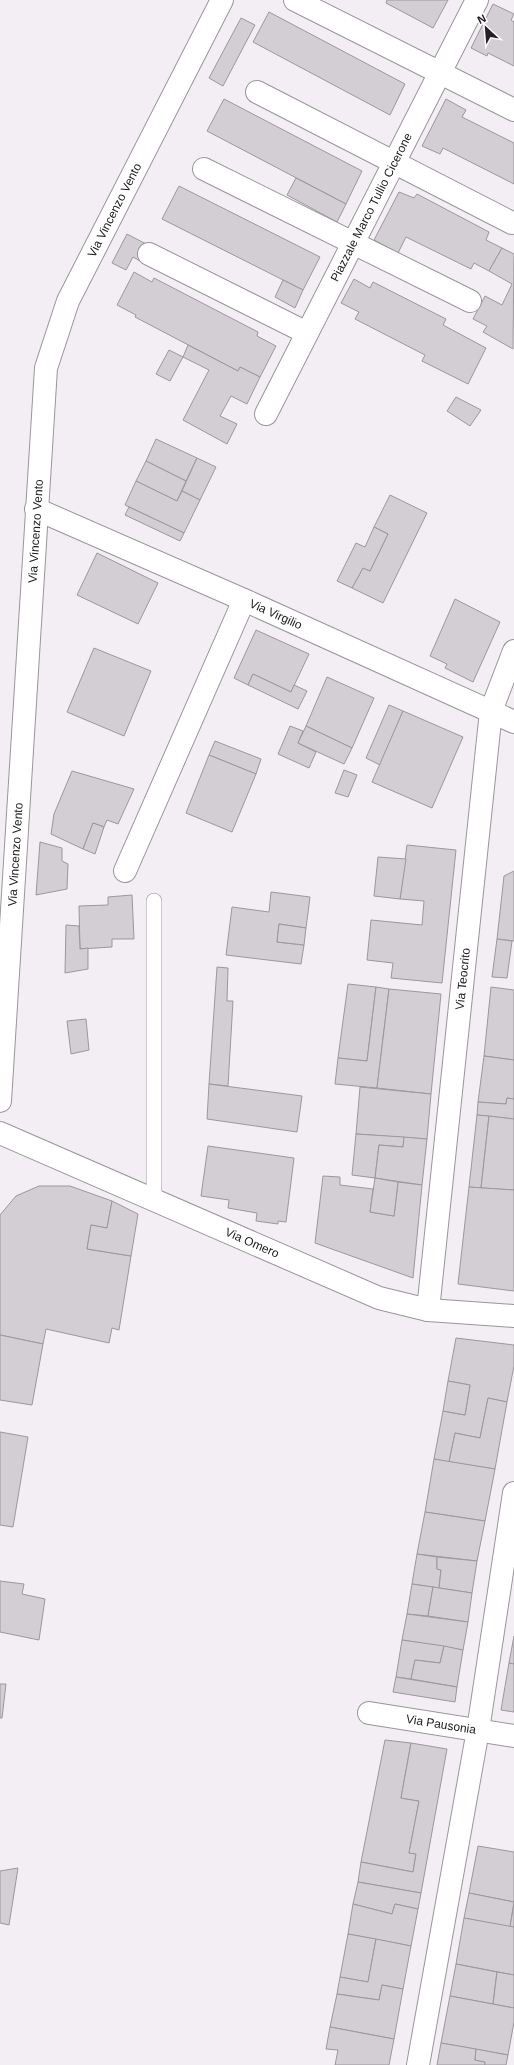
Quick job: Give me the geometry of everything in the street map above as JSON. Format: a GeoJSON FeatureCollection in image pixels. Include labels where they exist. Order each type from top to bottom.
{"type":"FeatureCollection","features":[{"type":"Feature","properties":{"kind":"street","name":"Via Vincenzo Vento"},"geometry":{"type":"LineString","coordinates":[[0,1101],[46,368],[68,301],[222,0]]}},
{"type":"Feature","properties":{"kind":"street"},"geometry":{"type":"LineString","coordinates":[[295,0],[514,110]]}},
{"type":"Feature","properties":{"kind":"street","name":"Piazzale Marco Tullio Cicerone"},"geometry":{"type":"LineString","coordinates":[[266,414],[477,0]]}},
{"type":"Feature","properties":{"kind":"street"},"geometry":{"type":"LineString","coordinates":[[257,92],[512,223]]}},
{"type":"Feature","properties":{"kind":"street"},"geometry":{"type":"LineString","coordinates":[[204,170],[470,301]]}},
{"type":"Feature","properties":{"kind":"street"},"geometry":{"type":"LineString","coordinates":[[149,254],[307,333]]}},
{"type":"Feature","properties":{"kind":"street","name":"Via Virgilio"},"geometry":{"type":"LineString","coordinates":[[36,509],[244,600],[514,722]]}},
{"type":"Feature","properties":{"kind":"street"},"geometry":{"type":"LineString","coordinates":[[125,871],[244,600]]}},
{"type":"Feature","properties":{"kind":"street","name":"Via Teocrito"},"geometry":{"type":"LineString","coordinates":[[428,1310],[491,711],[514,651]]}},
{"type":"Feature","properties":{"kind":"street","name":"Via Omero"},"geometry":{"type":"LineString","coordinates":[[0,1133],[379,1298],[428,1310],[514,1316]]}},
{"type":"Feature","properties":{"kind":"street"},"geometry":{"type":"LineString","coordinates":[[418,2065],[478,1730],[514,1493]]}},
{"type":"Feature","properties":{"kind":"street","name":"Via Pausonia"},"geometry":{"type":"LineString","coordinates":[[369,1713],[514,1736]]}},
{"type":"Feature","properties":{"kind":"lane"},"geometry":{"type":"LineString","coordinates":[[154,901],[154,1201]]}},
{"type":"Feature","properties":{"kind":"building"},"geometry":{"type":"Polygon","coordinates":[[[387,0],[448,0],[433,28],[386,3],[387,0]]]}},
{"type":"Feature","properties":{"kind":"building"},"geometry":{"type":"Polygon","coordinates":[[[493,4],[514,14],[511,20],[514,22],[514,66],[488,53],[487,56],[471,48],[493,4]]]}},
{"type":"Feature","properties":{"kind":"building"},"geometry":{"type":"Polygon","coordinates":[[[269,12],[405,84],[390,115],[253,42],[269,12]]]}},
{"type":"Feature","properties":{"kind":"building"},"geometry":{"type":"Polygon","coordinates":[[[241,18],[255,25],[223,86],[209,78],[241,18]]]}},
{"type":"Feature","properties":{"kind":"building"},"geometry":{"type":"Polygon","coordinates":[[[224,99],[362,171],[346,204],[207,131],[224,99]]]}},
{"type":"Feature","properties":{"kind":"building"},"geometry":{"type":"Polygon","coordinates":[[[446,99],[466,110],[462,117],[514,143],[514,184],[443,148],[440,154],[422,146],[446,99]]]}},
{"type":"Feature","properties":{"kind":"building"},"geometry":{"type":"Polygon","coordinates":[[[296,178],[346,204],[337,222],[287,195],[296,178]]]}},
{"type":"Feature","properties":{"kind":"building"},"geometry":{"type":"Polygon","coordinates":[[[179,186],[320,257],[303,290],[162,219],[179,186]]]}},
{"type":"Feature","properties":{"kind":"building"},"geometry":{"type":"Polygon","coordinates":[[[399,192],[414,198],[417,194],[489,232],[486,240],[502,248],[489,271],[474,263],[471,269],[406,237],[398,253],[374,240],[399,192]]]}},
{"type":"Feature","properties":{"kind":"building"},"geometry":{"type":"Polygon","coordinates":[[[127,234],[148,245],[140,261],[133,257],[126,270],[112,263],[127,234]]]}},
{"type":"Feature","properties":{"kind":"building"},"geometry":{"type":"Polygon","coordinates":[[[502,248],[514,254],[513,349],[483,332],[487,326],[473,319],[485,296],[502,305],[512,284],[489,271],[502,248]]]}},
{"type":"Feature","properties":{"kind":"building"},"geometry":{"type":"Polygon","coordinates":[[[134,272],[152,282],[154,278],[258,332],[257,336],[276,346],[260,377],[240,367],[238,371],[135,317],[136,315],[117,305],[134,272]]]}},
{"type":"Feature","properties":{"kind":"building"},"geometry":{"type":"Polygon","coordinates":[[[354,279],[370,288],[373,282],[446,319],[443,325],[486,348],[468,384],[422,361],[425,355],[355,319],[359,312],[341,303],[354,279]]]}},
{"type":"Feature","properties":{"kind":"building"},"geometry":{"type":"Polygon","coordinates":[[[283,280],[303,290],[295,308],[275,297],[283,280]]]}},
{"type":"Feature","properties":{"kind":"building"},"geometry":{"type":"Polygon","coordinates":[[[188,345],[238,371],[240,367],[260,377],[247,404],[231,396],[220,416],[237,424],[227,444],[183,420],[209,370],[183,357],[188,345]]]}},
{"type":"Feature","properties":{"kind":"building"},"geometry":{"type":"Polygon","coordinates":[[[169,350],[183,357],[170,381],[156,374],[169,350]]]}},
{"type":"Feature","properties":{"kind":"building"},"geometry":{"type":"Polygon","coordinates":[[[456,397],[481,410],[470,426],[447,411],[456,397]]]}},
{"type":"Feature","properties":{"kind":"building"},"geometry":{"type":"Polygon","coordinates":[[[156,439],[197,458],[186,481],[146,461],[156,439]]]}},
{"type":"Feature","properties":{"kind":"building"},"geometry":{"type":"Polygon","coordinates":[[[197,458],[216,467],[200,500],[182,491],[197,458]]]}},
{"type":"Feature","properties":{"kind":"building"},"geometry":{"type":"Polygon","coordinates":[[[146,461],[186,481],[177,501],[136,481],[146,461]]]}},
{"type":"Feature","properties":{"kind":"building"},"geometry":{"type":"Polygon","coordinates":[[[136,481],[177,501],[182,491],[200,500],[184,533],[125,505],[136,481]]]}},
{"type":"Feature","properties":{"kind":"building"},"geometry":{"type":"Polygon","coordinates":[[[390,495],[427,513],[383,603],[352,588],[363,568],[370,571],[388,534],[374,527],[390,495]]]}},
{"type":"Feature","properties":{"kind":"building"},"geometry":{"type":"Polygon","coordinates":[[[129,507],[184,533],[180,541],[125,515],[129,507]]]}},
{"type":"Feature","properties":{"kind":"building"},"geometry":{"type":"Polygon","coordinates":[[[374,527],[388,534],[370,571],[363,568],[352,588],[337,581],[356,543],[365,547],[374,527]]]}},
{"type":"Feature","properties":{"kind":"building"},"geometry":{"type":"Polygon","coordinates":[[[97,553],[158,583],[138,624],[77,595],[97,553]]]}},
{"type":"Feature","properties":{"kind":"building"},"geometry":{"type":"Polygon","coordinates":[[[455,599],[500,622],[473,682],[445,668],[447,664],[430,656],[455,599]]]}},
{"type":"Feature","properties":{"kind":"building"},"geometry":{"type":"Polygon","coordinates":[[[256,630],[309,654],[291,692],[253,674],[248,685],[234,678],[256,630]]]}},
{"type":"Feature","properties":{"kind":"building"},"geometry":{"type":"Polygon","coordinates":[[[94,648],[151,671],[124,736],[67,712],[94,648]]]}},
{"type":"Feature","properties":{"kind":"building"},"geometry":{"type":"Polygon","coordinates":[[[253,674],[291,692],[294,685],[307,691],[298,709],[248,685],[253,674]]]}},
{"type":"Feature","properties":{"kind":"building"},"geometry":{"type":"Polygon","coordinates":[[[327,677],[374,698],[352,748],[306,726],[327,677]]]}},
{"type":"Feature","properties":{"kind":"building"},"geometry":{"type":"Polygon","coordinates":[[[389,705],[403,711],[380,765],[366,758],[389,705]]]}},
{"type":"Feature","properties":{"kind":"building"},"geometry":{"type":"Polygon","coordinates":[[[403,711],[463,737],[432,808],[372,782],[403,711]]]}},
{"type":"Feature","properties":{"kind":"building"},"geometry":{"type":"Polygon","coordinates":[[[290,726],[303,731],[298,743],[316,752],[309,768],[278,754],[290,726]]]}},
{"type":"Feature","properties":{"kind":"building"},"geometry":{"type":"Polygon","coordinates":[[[306,726],[352,748],[344,764],[298,743],[306,726]]]}},
{"type":"Feature","properties":{"kind":"building"},"geometry":{"type":"Polygon","coordinates":[[[215,741],[261,759],[256,774],[209,755],[215,741]]]}},
{"type":"Feature","properties":{"kind":"building"},"geometry":{"type":"Polygon","coordinates":[[[209,755],[256,774],[232,832],[186,813],[209,755]]]}},
{"type":"Feature","properties":{"kind":"building"},"geometry":{"type":"Polygon","coordinates":[[[344,770],[357,775],[348,797],[335,793],[344,770]]]}},
{"type":"Feature","properties":{"kind":"building"},"geometry":{"type":"Polygon","coordinates":[[[72,771],[134,789],[118,824],[107,820],[104,827],[93,823],[83,849],[51,834],[54,814],[72,771]]]}},
{"type":"Feature","properties":{"kind":"building"},"geometry":{"type":"Polygon","coordinates":[[[93,823],[104,827],[95,854],[83,849],[93,823]]]}},
{"type":"Feature","properties":{"kind":"building"},"geometry":{"type":"Polygon","coordinates":[[[40,842],[62,848],[62,861],[68,864],[67,889],[36,895],[40,842]]]}},
{"type":"Feature","properties":{"kind":"building"},"geometry":{"type":"Polygon","coordinates":[[[407,845],[456,850],[442,983],[391,978],[393,963],[367,960],[371,920],[422,925],[424,901],[400,899],[407,845]]]}},
{"type":"Feature","properties":{"kind":"building"},"geometry":{"type":"Polygon","coordinates":[[[378,857],[406,859],[400,899],[374,896],[378,857]]]}},
{"type":"Feature","properties":{"kind":"building"},"geometry":{"type":"Polygon","coordinates":[[[514,871],[514,941],[497,939],[504,876],[514,871]]]}},
{"type":"Feature","properties":{"kind":"building"},"geometry":{"type":"Polygon","coordinates":[[[271,892],[310,897],[306,928],[279,924],[277,942],[304,945],[301,964],[226,955],[232,907],[269,912],[271,892]]]}},
{"type":"Feature","properties":{"kind":"building"},"geometry":{"type":"Polygon","coordinates":[[[132,895],[134,939],[112,939],[112,947],[80,949],[79,906],[108,905],[108,897],[132,895]]]}},
{"type":"Feature","properties":{"kind":"building"},"geometry":{"type":"Polygon","coordinates":[[[279,924],[306,928],[304,945],[277,942],[279,924]]]}},
{"type":"Feature","properties":{"kind":"building"},"geometry":{"type":"Polygon","coordinates":[[[66,925],[79,926],[80,949],[88,948],[88,969],[65,973],[66,925]]]}},
{"type":"Feature","properties":{"kind":"building"},"geometry":{"type":"Polygon","coordinates":[[[497,939],[512,941],[507,978],[492,977],[497,939]]]}},
{"type":"Feature","properties":{"kind":"building"},"geometry":{"type":"Polygon","coordinates":[[[217,967],[228,968],[227,1001],[233,1001],[228,1086],[209,1084],[217,967]]]}},
{"type":"Feature","properties":{"kind":"building"},"geometry":{"type":"Polygon","coordinates":[[[348,984],[376,987],[367,1061],[338,1058],[348,984]]]}},
{"type":"Feature","properties":{"kind":"building"},"geometry":{"type":"Polygon","coordinates":[[[376,987],[389,989],[377,1088],[335,1084],[338,1058],[367,1061],[376,987]]]}},
{"type":"Feature","properties":{"kind":"building"},"geometry":{"type":"Polygon","coordinates":[[[491,987],[514,990],[514,1060],[484,1056],[491,987]]]}},
{"type":"Feature","properties":{"kind":"building"},"geometry":{"type":"Polygon","coordinates":[[[389,989],[441,994],[431,1094],[377,1088],[389,989]]]}},
{"type":"Feature","properties":{"kind":"building"},"geometry":{"type":"Polygon","coordinates":[[[86,1019],[89,1050],[71,1054],[67,1021],[86,1019]]]}},
{"type":"Feature","properties":{"kind":"building"},"geometry":{"type":"Polygon","coordinates":[[[484,1056],[514,1060],[514,1099],[507,1098],[506,1104],[478,1102],[484,1056]]]}},
{"type":"Feature","properties":{"kind":"building"},"geometry":{"type":"Polygon","coordinates":[[[209,1084],[302,1096],[297,1132],[207,1119],[209,1084]]]}},
{"type":"Feature","properties":{"kind":"building"},"geometry":{"type":"Polygon","coordinates":[[[360,1087],[431,1094],[427,1139],[356,1134],[360,1087]]]}},
{"type":"Feature","properties":{"kind":"building"},"geometry":{"type":"Polygon","coordinates":[[[507,1098],[514,1099],[514,1119],[477,1115],[478,1102],[506,1104],[507,1098]]]}},
{"type":"Feature","properties":{"kind":"building"},"geometry":{"type":"Polygon","coordinates":[[[477,1115],[489,1116],[481,1188],[469,1187],[477,1115]]]}},
{"type":"Feature","properties":{"kind":"building"},"geometry":{"type":"Polygon","coordinates":[[[489,1116],[514,1119],[514,1190],[481,1188],[489,1116]]]}},
{"type":"Feature","properties":{"kind":"building"},"geometry":{"type":"Polygon","coordinates":[[[356,1134],[404,1137],[403,1147],[379,1145],[375,1178],[352,1175],[356,1134]]]}},
{"type":"Feature","properties":{"kind":"building"},"geometry":{"type":"Polygon","coordinates":[[[404,1137],[427,1139],[422,1185],[375,1178],[379,1145],[403,1147],[404,1137]]]}},
{"type":"Feature","properties":{"kind":"building"},"geometry":{"type":"Polygon","coordinates":[[[208,1146],[294,1158],[286,1222],[278,1221],[278,1224],[256,1221],[257,1213],[228,1208],[229,1200],[201,1196],[208,1146]]]}},
{"type":"Feature","properties":{"kind":"building"},"geometry":{"type":"Polygon","coordinates":[[[323,1176],[340,1177],[340,1185],[373,1189],[370,1212],[394,1216],[398,1182],[422,1185],[413,1278],[315,1243],[323,1176]]]}},
{"type":"Feature","properties":{"kind":"building"},"geometry":{"type":"Polygon","coordinates":[[[375,1178],[398,1182],[394,1216],[370,1212],[375,1178]]]}},
{"type":"Feature","properties":{"kind":"building"},"geometry":{"type":"Polygon","coordinates":[[[39,1186],[70,1186],[112,1201],[107,1228],[91,1225],[87,1249],[131,1256],[119,1330],[112,1328],[109,1343],[46,1329],[43,1344],[0,1335],[0,1215],[16,1196],[39,1186]]]}},
{"type":"Feature","properties":{"kind":"building"},"geometry":{"type":"Polygon","coordinates":[[[469,1187],[514,1190],[514,1291],[458,1284],[469,1187]]]}},
{"type":"Feature","properties":{"kind":"building"},"geometry":{"type":"Polygon","coordinates":[[[112,1201],[138,1214],[131,1256],[87,1249],[91,1225],[107,1228],[112,1201]]]}},
{"type":"Feature","properties":{"kind":"building"},"geometry":{"type":"Polygon","coordinates":[[[0,1335],[43,1344],[32,1405],[0,1400],[0,1335]]]}},
{"type":"Feature","properties":{"kind":"building"},"geometry":{"type":"Polygon","coordinates":[[[456,1338],[514,1345],[514,1366],[507,1402],[488,1398],[480,1438],[455,1433],[449,1462],[434,1459],[443,1411],[465,1415],[470,1385],[448,1381],[456,1338]]]}},
{"type":"Feature","properties":{"kind":"building"},"geometry":{"type":"Polygon","coordinates":[[[448,1381],[470,1385],[465,1415],[443,1411],[448,1381]]]}},
{"type":"Feature","properties":{"kind":"building"},"geometry":{"type":"Polygon","coordinates":[[[488,1398],[507,1402],[495,1469],[449,1462],[455,1433],[480,1438],[488,1398]]]}},
{"type":"Feature","properties":{"kind":"building"},"geometry":{"type":"Polygon","coordinates":[[[0,1432],[28,1437],[13,1527],[0,1525],[0,1432]]]}},
{"type":"Feature","properties":{"kind":"building"},"geometry":{"type":"Polygon","coordinates":[[[434,1459],[495,1469],[485,1521],[425,1512],[434,1459]]]}},
{"type":"Feature","properties":{"kind":"building"},"geometry":{"type":"Polygon","coordinates":[[[425,1512],[485,1521],[477,1561],[417,1554],[425,1512]]]}},
{"type":"Feature","properties":{"kind":"building"},"geometry":{"type":"Polygon","coordinates":[[[417,1554],[437,1557],[437,1569],[441,1570],[439,1588],[412,1584],[417,1554]]]}},
{"type":"Feature","properties":{"kind":"building"},"geometry":{"type":"Polygon","coordinates":[[[437,1557],[477,1561],[472,1593],[439,1588],[441,1570],[437,1569],[437,1557]]]}},
{"type":"Feature","properties":{"kind":"building"},"geometry":{"type":"Polygon","coordinates":[[[0,1581],[24,1584],[22,1594],[45,1599],[39,1640],[0,1632],[0,1581]]]}},
{"type":"Feature","properties":{"kind":"building"},"geometry":{"type":"Polygon","coordinates":[[[412,1584],[433,1587],[428,1616],[407,1614],[412,1584]]]}},
{"type":"Feature","properties":{"kind":"building"},"geometry":{"type":"Polygon","coordinates":[[[433,1587],[472,1593],[468,1622],[428,1616],[433,1587]]]}},
{"type":"Feature","properties":{"kind":"building"},"geometry":{"type":"Polygon","coordinates":[[[407,1614],[468,1622],[463,1650],[402,1640],[407,1614]]]}},
{"type":"Feature","properties":{"kind":"building"},"geometry":{"type":"Polygon","coordinates":[[[514,1636],[514,1664],[509,1663],[514,1636]]]}},
{"type":"Feature","properties":{"kind":"building"},"geometry":{"type":"Polygon","coordinates":[[[402,1640],[444,1646],[440,1663],[415,1660],[411,1679],[396,1677],[402,1640]]]}},
{"type":"Feature","properties":{"kind":"building"},"geometry":{"type":"Polygon","coordinates":[[[444,1646],[463,1650],[457,1687],[411,1679],[415,1660],[440,1663],[444,1646]]]}},
{"type":"Feature","properties":{"kind":"building"},"geometry":{"type":"Polygon","coordinates":[[[509,1663],[514,1664],[514,1712],[501,1710],[509,1663]]]}},
{"type":"Feature","properties":{"kind":"building"},"geometry":{"type":"Polygon","coordinates":[[[396,1677],[457,1687],[455,1702],[393,1692],[396,1677]]]}},
{"type":"Feature","properties":{"kind":"building"},"geometry":{"type":"Polygon","coordinates":[[[0,1684],[6,1684],[2,1718],[0,1718],[0,1684]]]}},
{"type":"Feature","properties":{"kind":"building"},"geometry":{"type":"Polygon","coordinates":[[[385,1740],[411,1743],[401,1798],[419,1801],[409,1853],[416,1854],[413,1872],[361,1862],[385,1740]]]}},
{"type":"Feature","properties":{"kind":"building"},"geometry":{"type":"Polygon","coordinates":[[[411,1743],[447,1749],[421,1893],[358,1882],[361,1862],[413,1872],[416,1854],[409,1853],[419,1801],[401,1798],[411,1743]]]}},
{"type":"Feature","properties":{"kind":"building"},"geometry":{"type":"Polygon","coordinates":[[[478,1846],[514,1852],[514,1902],[469,1893],[478,1846]]]}},
{"type":"Feature","properties":{"kind":"building"},"geometry":{"type":"Polygon","coordinates":[[[18,1868],[9,1925],[0,1923],[0,1871],[18,1868]]]}},
{"type":"Feature","properties":{"kind":"building"},"geometry":{"type":"Polygon","coordinates":[[[358,1882],[421,1893],[418,1909],[395,1904],[392,1914],[353,1904],[358,1882]]]}},
{"type":"Feature","properties":{"kind":"building"},"geometry":{"type":"Polygon","coordinates":[[[469,1893],[514,1902],[510,1927],[464,1918],[469,1893]]]}},
{"type":"Feature","properties":{"kind":"building"},"geometry":{"type":"Polygon","coordinates":[[[514,1903],[514,1927],[510,1927],[514,1903]]]}},
{"type":"Feature","properties":{"kind":"building"},"geometry":{"type":"Polygon","coordinates":[[[353,1904],[392,1914],[395,1904],[418,1909],[411,1946],[348,1934],[353,1904]]]}},
{"type":"Feature","properties":{"kind":"building"},"geometry":{"type":"Polygon","coordinates":[[[464,1918],[514,1927],[514,1975],[456,1964],[464,1918]]]}},
{"type":"Feature","properties":{"kind":"building"},"geometry":{"type":"Polygon","coordinates":[[[348,1934],[376,1939],[368,1982],[340,1977],[348,1934]]]}},
{"type":"Feature","properties":{"kind":"building"},"geometry":{"type":"Polygon","coordinates":[[[376,1939],[411,1946],[403,1989],[382,1985],[379,2000],[337,1994],[340,1977],[368,1982],[376,1939]]]}},
{"type":"Feature","properties":{"kind":"building"},"geometry":{"type":"Polygon","coordinates":[[[456,1964],[497,1972],[493,2004],[450,1996],[456,1964]]]}},
{"type":"Feature","properties":{"kind":"building"},"geometry":{"type":"Polygon","coordinates":[[[497,1972],[514,1975],[514,2008],[493,2004],[497,1972]]]}},
{"type":"Feature","properties":{"kind":"building"},"geometry":{"type":"Polygon","coordinates":[[[382,1985],[403,1989],[394,2039],[330,2027],[337,1994],[379,2000],[382,1985]]]}},
{"type":"Feature","properties":{"kind":"building"},"geometry":{"type":"Polygon","coordinates":[[[450,1996],[514,2008],[514,2022],[508,2055],[441,2043],[450,1996]]]}},
{"type":"Feature","properties":{"kind":"building"},"geometry":{"type":"Polygon","coordinates":[[[330,2027],[394,2039],[389,2065],[335,2065],[338,2050],[326,2049],[330,2027]]]}},
{"type":"Feature","properties":{"kind":"building"},"geometry":{"type":"Polygon","coordinates":[[[441,2043],[476,2049],[475,2060],[485,2062],[485,2065],[437,2065],[441,2043]]]}},
{"type":"Feature","properties":{"kind":"building"},"geometry":{"type":"Polygon","coordinates":[[[476,2049],[508,2055],[506,2065],[485,2065],[485,2062],[475,2060],[476,2049]]]}}]}
